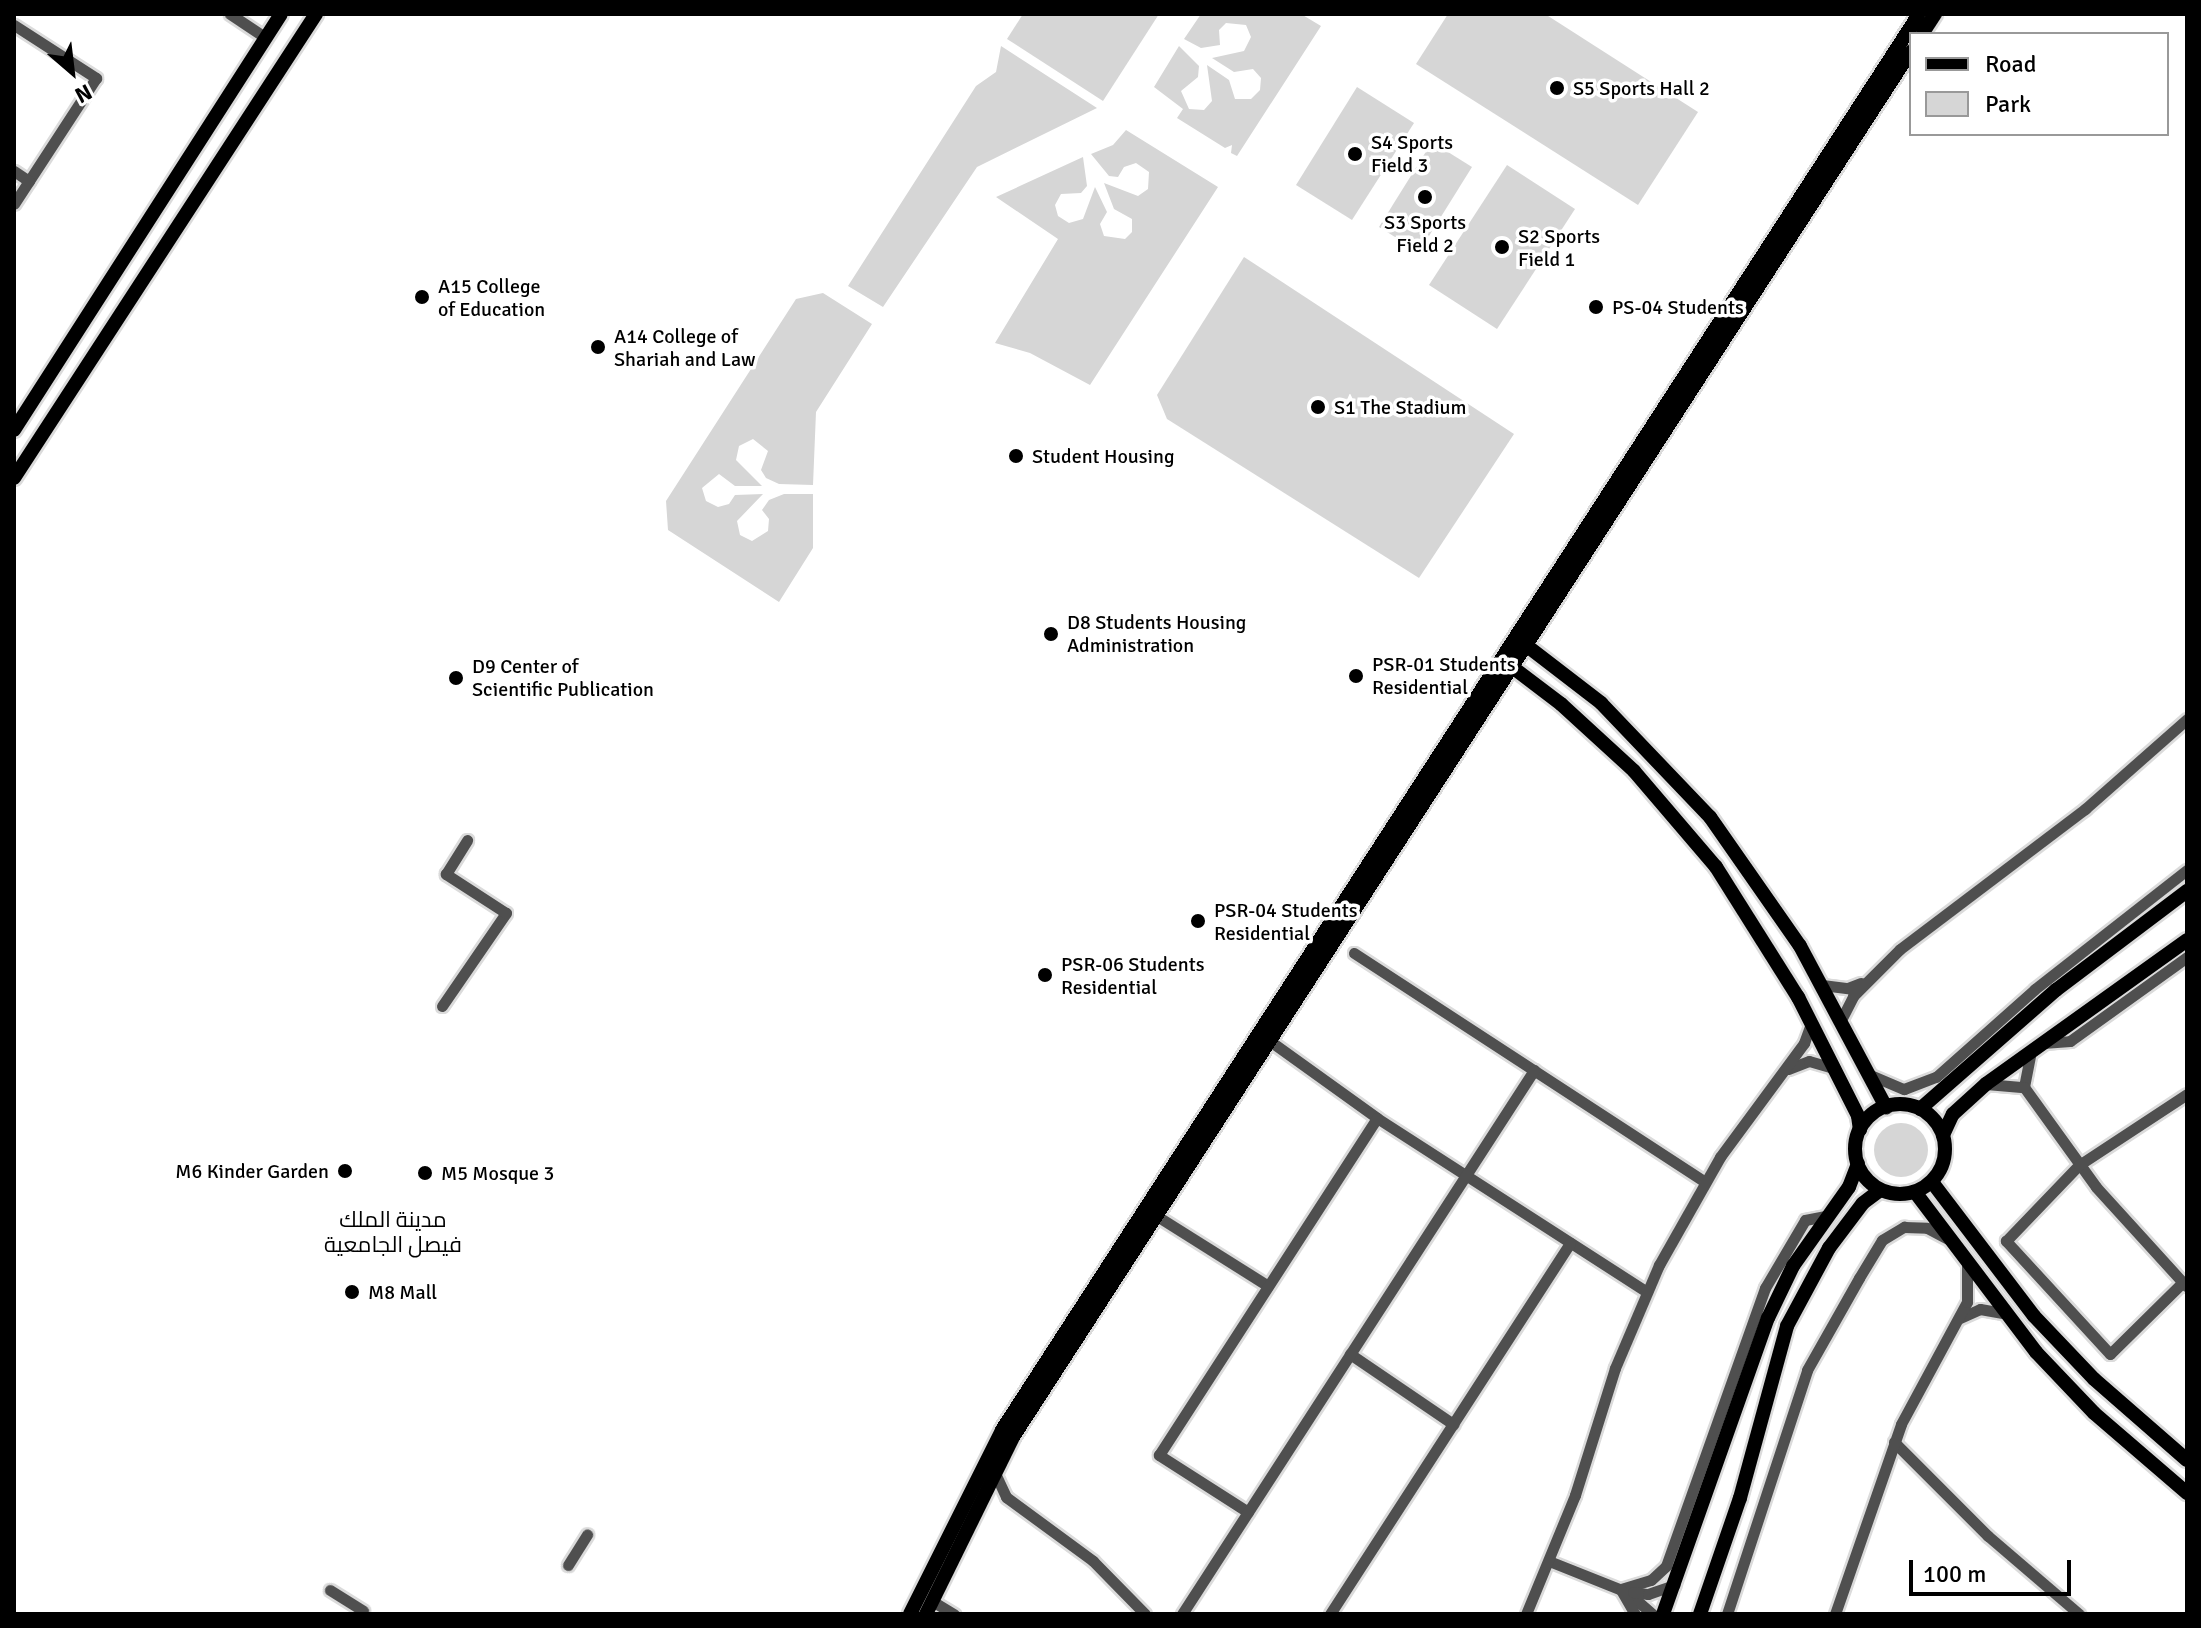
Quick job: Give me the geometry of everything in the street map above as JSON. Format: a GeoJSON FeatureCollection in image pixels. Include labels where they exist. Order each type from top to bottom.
{"type":"FeatureCollection","features":[{"type":"Feature","properties":{"kind":"main road"},"geometry":{"type":"LineString","coordinates":[[14,478],[316,14]]}},
{"type":"Feature","properties":{"kind":"main road"},"geometry":{"type":"LineString","coordinates":[[1520,640],[1919,14]]}},
{"type":"Feature","properties":{"kind":"main road"},"geometry":{"type":"LineString","coordinates":[[1923,32],[1935,14]]}},
{"type":"Feature","properties":{"kind":"main road"},"geometry":{"type":"LineString","coordinates":[[14,430],[278,15],[303,33]]}},
{"type":"Feature","properties":{"kind":"main road"},"geometry":{"type":"LineString","coordinates":[[266,38],[290,53]]}},
{"type":"Feature","properties":{"kind":"main road"},"geometry":{"type":"LineString","coordinates":[[910,1614],[1002,1430],[1506,661],[1909,54]]}},
{"type":"Feature","properties":{"kind":"main road"},"geometry":{"type":"LineString","coordinates":[[1520,640],[1601,703],[1692,795],[1753,874],[1822,985],[1864,1072],[1886,1107]]}},
{"type":"Feature","properties":{"kind":"main road"},"geometry":{"type":"LineString","coordinates":[[1506,661],[1593,732],[1681,823],[1747,912],[1834,1068],[1860,1130],[1858,1164],[1849,1187],[1793,1266],[1756,1346],[1663,1614]]}},
{"type":"Feature","properties":{"kind":"main road"},"geometry":{"type":"LineString","coordinates":[[929,1608],[994,1471],[1270,1041],[1506,661]]}},
{"type":"Feature","properties":{"kind":"main road"},"geometry":{"type":"LineString","coordinates":[[1860,1130],[1886,1107],[1920,1109],[2034,1008],[2187,891]]}},
{"type":"Feature","properties":{"kind":"main road"},"geometry":{"type":"LineString","coordinates":[[1700,1614],[1740,1498],[1768,1381],[1787,1326],[1829,1248],[1863,1203],[1880,1190],[1915,1192],[1932,1182],[1944,1161],[1943,1135],[1953,1114],[1986,1084],[2187,940]]}},
{"type":"Feature","properties":{"kind":"main road"},"geometry":{"type":"LineString","coordinates":[[1920,1109],[1943,1135]]}},
{"type":"Feature","properties":{"kind":"main road"},"geometry":{"type":"LineString","coordinates":[[1858,1164],[1880,1190]]}},
{"type":"Feature","properties":{"kind":"main road"},"geometry":{"type":"LineString","coordinates":[[1932,1182],[2034,1316],[2094,1379],[2187,1460]]}},
{"type":"Feature","properties":{"kind":"main road"},"geometry":{"type":"LineString","coordinates":[[1915,1192],[2003,1313],[2094,1413],[2187,1493]]}},
{"type":"Feature","properties":{"kind":"street"},"geometry":{"type":"LineString","coordinates":[[230,14],[266,38]]}},
{"type":"Feature","properties":{"kind":"street"},"geometry":{"type":"LineString","coordinates":[[14,25],[96,78],[14,204]]}},
{"type":"Feature","properties":{"kind":"street"},"geometry":{"type":"LineString","coordinates":[[14,171],[29,181]]}},
{"type":"Feature","properties":{"kind":"street"},"geometry":{"type":"LineString","coordinates":[[1840,1022],[1865,981],[1932,922],[2085,809],[2187,719]]}},
{"type":"Feature","properties":{"kind":"street"},"geometry":{"type":"LineString","coordinates":[[442,1006],[506,913],[446,874],[467,840]]}},
{"type":"Feature","properties":{"kind":"street"},"geometry":{"type":"LineString","coordinates":[[1864,1072],[1904,1089],[1936,1077],[2026,996],[2187,870]]}},
{"type":"Feature","properties":{"kind":"street"},"geometry":{"type":"LineString","coordinates":[[1354,953],[1705,1182]]}},
{"type":"Feature","properties":{"kind":"street"},"geometry":{"type":"LineString","coordinates":[[2024,1087],[2037,1047],[2070,1041],[2187,957]]}},
{"type":"Feature","properties":{"kind":"street"},"geometry":{"type":"LineString","coordinates":[[1822,985],[1848,988],[1865,981]]}},
{"type":"Feature","properties":{"kind":"street"},"geometry":{"type":"LineString","coordinates":[[1526,1614],[1549,1561],[1647,1292],[1705,1182],[1797,1053],[1811,1024]]}},
{"type":"Feature","properties":{"kind":"street"},"geometry":{"type":"LineString","coordinates":[[1270,1041],[1377,1118],[1647,1292]]}},
{"type":"Feature","properties":{"kind":"street"},"geometry":{"type":"LineString","coordinates":[[1797,1053],[1809,1061],[1834,1068]]}},
{"type":"Feature","properties":{"kind":"street"},"geometry":{"type":"LineString","coordinates":[[1778,1077],[1809,1061]]}},
{"type":"Feature","properties":{"kind":"street"},"geometry":{"type":"LineString","coordinates":[[1182,1614],[1534,1070]]}},
{"type":"Feature","properties":{"kind":"street"},"geometry":{"type":"LineString","coordinates":[[1986,1084],[2024,1087]]}},
{"type":"Feature","properties":{"kind":"street"},"geometry":{"type":"LineString","coordinates":[[2024,1087],[2079,1165],[2184,1285],[2110,1354],[2006,1241],[2079,1165],[2186,1097]]}},
{"type":"Feature","properties":{"kind":"street"},"geometry":{"type":"LineString","coordinates":[[1248,1512],[1159,1455],[1377,1118]]}},
{"type":"Feature","properties":{"kind":"street"},"geometry":{"type":"LineString","coordinates":[[1157,1216],[1268,1286]]}},
{"type":"Feature","properties":{"kind":"street"},"geometry":{"type":"LineString","coordinates":[[1624,1590],[1651,1580],[1666,1566],[1759,1300],[1805,1220],[1826,1216]]}},
{"type":"Feature","properties":{"kind":"street"},"geometry":{"type":"LineString","coordinates":[[1727,1614],[1807,1370],[1874,1252],[1882,1240],[1904,1227],[1927,1228],[1948,1239]]}},
{"type":"Feature","properties":{"kind":"street"},"geometry":{"type":"LineString","coordinates":[[1330,1614],[1570,1243]]}},
{"type":"Feature","properties":{"kind":"street"},"geometry":{"type":"LineString","coordinates":[[1835,1614],[1894,1442],[1971,1291],[1967,1265]]}},
{"type":"Feature","properties":{"kind":"street"},"geometry":{"type":"LineString","coordinates":[[1953,1323],[1971,1311],[2003,1313]]}},
{"type":"Feature","properties":{"kind":"street"},"geometry":{"type":"LineString","coordinates":[[1350,1354],[1453,1424]]}},
{"type":"Feature","properties":{"kind":"street"},"geometry":{"type":"LineString","coordinates":[[1894,1442],[1988,1536],[2079,1614]]}},
{"type":"Feature","properties":{"kind":"street"},"geometry":{"type":"LineString","coordinates":[[994,1471],[1006,1497],[1093,1561],[1145,1614]]}},
{"type":"Feature","properties":{"kind":"street"},"geometry":{"type":"LineString","coordinates":[[976,1506],[1006,1497]]}},
{"type":"Feature","properties":{"kind":"street"},"geometry":{"type":"LineString","coordinates":[[568,1565],[587,1535]]}},
{"type":"Feature","properties":{"kind":"street"},"geometry":{"type":"LineString","coordinates":[[1549,1561],[1624,1590],[1648,1594],[1674,1585]]}},
{"type":"Feature","properties":{"kind":"street"},"geometry":{"type":"LineString","coordinates":[[330,1590],[363,1611]]}},
{"type":"Feature","properties":{"kind":"street"},"geometry":{"type":"LineString","coordinates":[[1624,1590],[1635,1614]]}},
{"type":"Feature","properties":{"kind":"street"},"geometry":{"type":"LineString","coordinates":[[1624,1590],[1652,1614]]}},
{"type":"Feature","properties":{"kind":"street"},"geometry":{"type":"LineString","coordinates":[[929,1608],[954,1614]]}},
{"type":"Feature","properties":{"kind":"green space"},"geometry":{"type":"Polygon","coordinates":[[[1023,14],[1159,14],[1103,101],[1007,39],[1023,14]]]}},
{"type":"Feature","properties":{"kind":"green space"},"geometry":{"type":"Polygon","coordinates":[[[1201,14],[1301,14],[1321,26],[1237,156],[1231,153],[1232,145],[1225,148],[1177,118],[1183,109],[1154,87],[1179,46],[1199,66],[1198,77],[1181,91],[1189,109],[1204,110],[1212,101],[1207,65],[1229,80],[1235,99],[1251,99],[1260,90],[1261,78],[1253,69],[1234,72],[1212,58],[1244,51],[1251,37],[1246,25],[1226,23],[1219,30],[1220,45],[1201,48],[1184,39],[1201,14]]]}},
{"type":"Feature","properties":{"kind":"green space","name":"S5 Sports Hall 2"},"geometry":{"type":"Polygon","coordinates":[[[1448,14],[1545,14],[1698,112],[1638,205],[1416,64],[1448,14]]]}},
{"type":"Feature","properties":{"kind":"green space"},"geometry":{"type":"Polygon","coordinates":[[[1001,46],[1097,108],[977,167],[883,307],[848,286],[976,86],[996,72],[1001,46]]]}},
{"type":"Feature","properties":{"kind":"green space","name":"S4 Sports Field 3"},"geometry":{"type":"Polygon","coordinates":[[[1357,87],[1414,123],[1352,220],[1296,185],[1357,87]]]}},
{"type":"Feature","properties":{"kind":"green space"},"geometry":{"type":"Polygon","coordinates":[[[1126,130],[1218,187],[1090,385],[1030,353],[995,343],[1058,239],[996,197],[1083,157],[1087,186],[1081,193],[1061,194],[1055,205],[1058,216],[1069,223],[1083,219],[1095,187],[1107,212],[1100,224],[1104,236],[1125,239],[1132,232],[1132,219],[1114,209],[1104,183],[1138,196],[1148,189],[1149,172],[1136,163],[1124,167],[1118,177],[1109,176],[1091,154],[1113,145],[1126,130]]]}},
{"type":"Feature","properties":{"kind":"green space","name":"S3 Sports Field 2"},"geometry":{"type":"Polygon","coordinates":[[[1432,142],[1472,167],[1419,252],[1379,227],[1432,142]]]}},
{"type":"Feature","properties":{"kind":"green space","name":"S2 Sports Field 1"},"geometry":{"type":"Polygon","coordinates":[[[1507,165],[1575,209],[1497,329],[1429,285],[1507,165]]]}},
{"type":"Feature","properties":{"kind":"green space","name":"S1 The Stadium"},"geometry":{"type":"Polygon","coordinates":[[[1244,257],[1514,434],[1419,578],[1167,419],[1157,395],[1244,257]]]}},
{"type":"Feature","properties":{"kind":"green space"},"geometry":{"type":"Polygon","coordinates":[[[823,293],[872,324],[816,412],[813,485],[779,484],[766,478],[761,470],[768,451],[753,439],[739,446],[736,460],[762,486],[735,486],[719,474],[702,488],[706,501],[718,507],[729,504],[735,495],[763,494],[737,521],[740,535],[752,541],[768,531],[769,519],[762,510],[769,500],[784,494],[813,494],[813,548],[779,602],[668,530],[666,501],[796,299],[823,293]]]}},
{"type":"Feature","properties":{"kind":"green space"},"geometry":{"type":"Polygon","coordinates":[[[1901,1123],[1920,1131],[1928,1150],[1920,1169],[1901,1177],[1882,1169],[1874,1150],[1882,1131],[1901,1123]]]}},
{"type":"Feature","properties":{"kind":"place","name":"S5 Sports Hall 2"},"geometry":{"type":"Point","coordinates":[1557,88]}},
{"type":"Feature","properties":{"kind":"place","name":"S4 Sports Field 3"},"geometry":{"type":"Point","coordinates":[1355,154]}},
{"type":"Feature","properties":{"kind":"place","name":"S3 Sports Field 2"},"geometry":{"type":"Point","coordinates":[1425,197]}},
{"type":"Feature","properties":{"kind":"place","name":"S2 Sports Field 1"},"geometry":{"type":"Point","coordinates":[1502,247]}},
{"type":"Feature","properties":{"kind":"place","name":"A15 College of Education"},"geometry":{"type":"Point","coordinates":[422,297]}},
{"type":"Feature","properties":{"kind":"place","name":"PS-04 Students"},"geometry":{"type":"Point","coordinates":[1596,307]}},
{"type":"Feature","properties":{"kind":"place","name":"A14 College of Shariah and Law"},"geometry":{"type":"Point","coordinates":[598,347]}},
{"type":"Feature","properties":{"kind":"place","name":"S1 The Stadium"},"geometry":{"type":"Point","coordinates":[1318,407]}},
{"type":"Feature","properties":{"kind":"place","name":"Student Housing"},"geometry":{"type":"Point","coordinates":[1016,456]}},
{"type":"Feature","properties":{"kind":"place","name":"D8 Students Housing Administration"},"geometry":{"type":"Point","coordinates":[1051,634]}},
{"type":"Feature","properties":{"kind":"place","name":"PSR-01 Students Residential"},"geometry":{"type":"Point","coordinates":[1356,676]}},
{"type":"Feature","properties":{"kind":"place","name":"D9 Center of Scientific Publication"},"geometry":{"type":"Point","coordinates":[456,678]}},
{"type":"Feature","properties":{"kind":"place","name":"PSR-04 Students Residential"},"geometry":{"type":"Point","coordinates":[1198,921]}},
{"type":"Feature","properties":{"kind":"place","name":"PSR-06 Students Residential"},"geometry":{"type":"Point","coordinates":[1045,975]}},
{"type":"Feature","properties":{"kind":"place","name":"M6 Kinder Garden"},"geometry":{"type":"Point","coordinates":[345,1171]}},
{"type":"Feature","properties":{"kind":"place","name":"M5 Mosque 3"},"geometry":{"type":"Point","coordinates":[425,1173]}},
{"type":"Feature","properties":{"kind":"place","name":"M8 Mall"},"geometry":{"type":"Point","coordinates":[352,1292]}},
{"type":"Feature","properties":{"kind":"district","name":"مدينة الملك فيصل الجامعية"},"geometry":{"type":"Point","coordinates":[393,1232]}}]}
